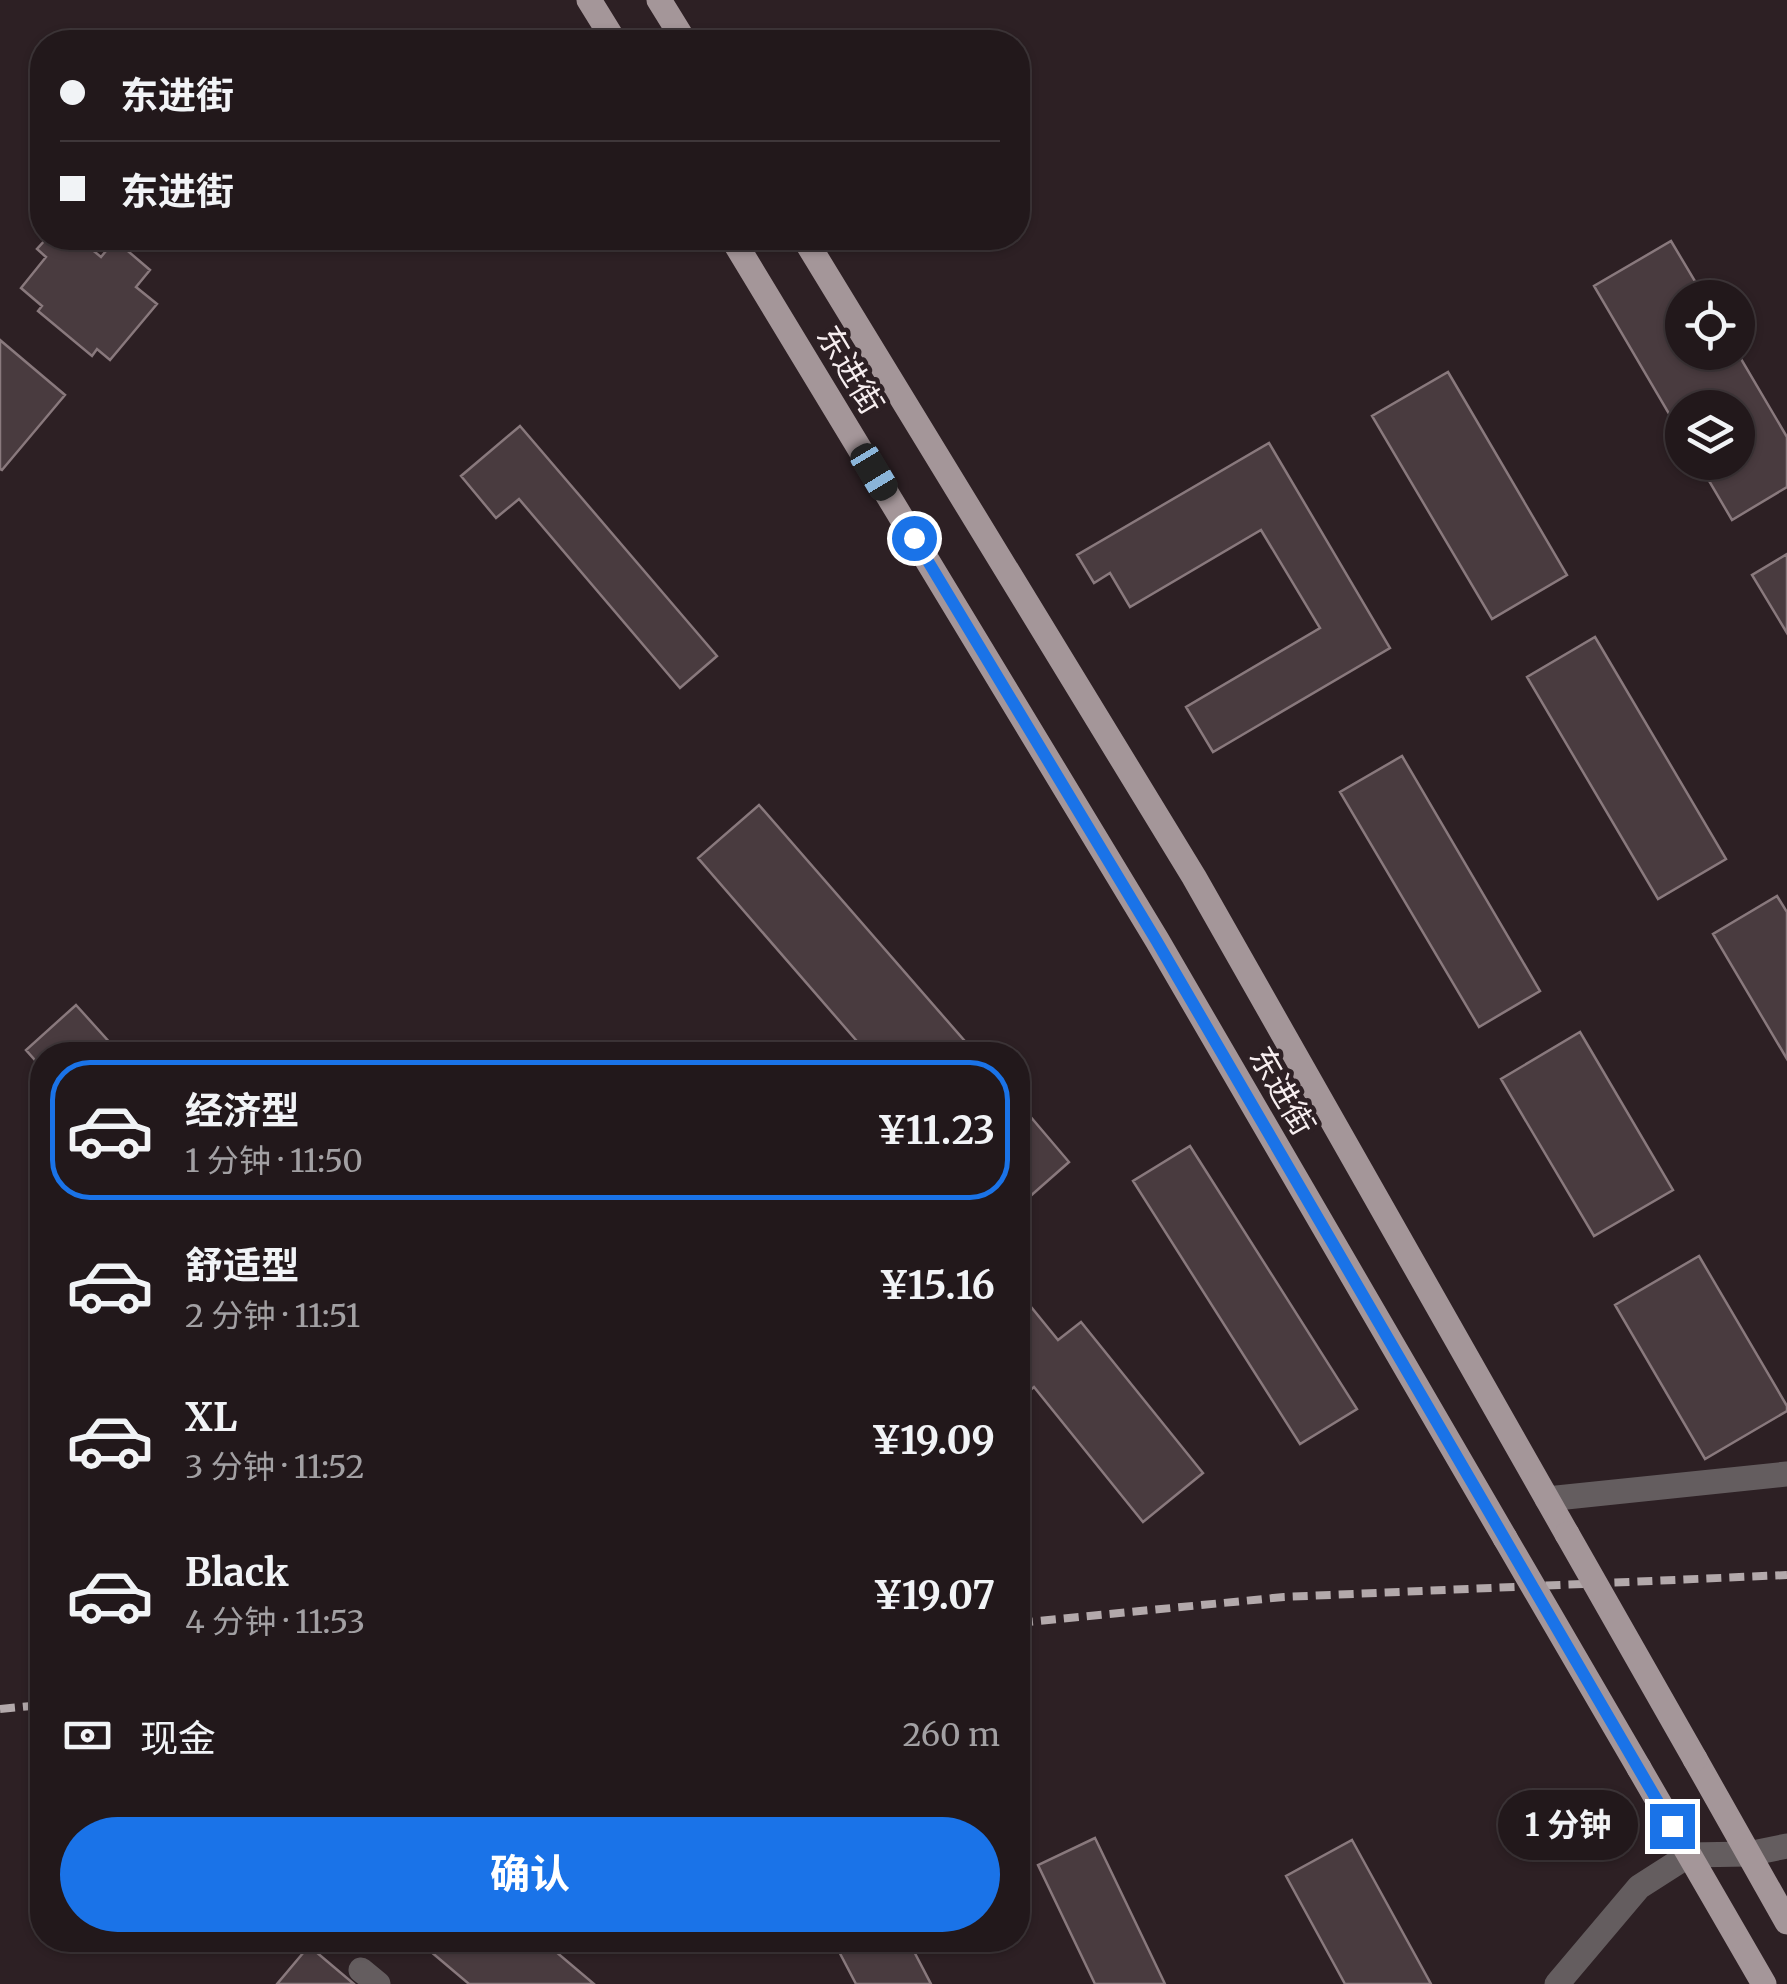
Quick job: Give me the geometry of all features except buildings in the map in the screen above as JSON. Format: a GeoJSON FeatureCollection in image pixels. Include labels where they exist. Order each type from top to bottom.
{"type":"FeatureCollection","features":[{"type":"Feature","properties":{"kind":"main road"},"geometry":{"type":"LineString","coordinates":[[589,0],[608,30]]}},
{"type":"Feature","properties":{"kind":"main road"},"geometry":{"type":"LineString","coordinates":[[659,0],[678,30]]}},
{"type":"Feature","properties":{"kind":"main road","name":"东进街"},"geometry":{"type":"LineString","coordinates":[[739,250],[1156,940],[1764,1984]]}},
{"type":"Feature","properties":{"kind":"main road","name":"东进街"},"geometry":{"type":"LineString","coordinates":[[811,250],[1194,877],[1787,1922]]}},
{"type":"Feature","properties":{"kind":"street"},"geometry":{"type":"LineString","coordinates":[[1547,1500],[1787,1474]]}},
{"type":"Feature","properties":{"kind":"street"},"geometry":{"type":"LineString","coordinates":[[1557,1984],[1639,1886],[1689,1855],[1748,1854],[1787,1846]]}},
{"type":"Feature","properties":{"kind":"railway"},"geometry":{"type":"LineString","coordinates":[[1030,1622],[1284,1597],[1787,1575]]}},
{"type":"Feature","properties":{"kind":"railway"},"geometry":{"type":"LineString","coordinates":[[0,1709],[30,1706]]}},
{"type":"Feature","properties":{"kind":"route"},"geometry":{"type":"LineString","coordinates":[[914,538],[1156,940],[1672,1826]]}}]}
